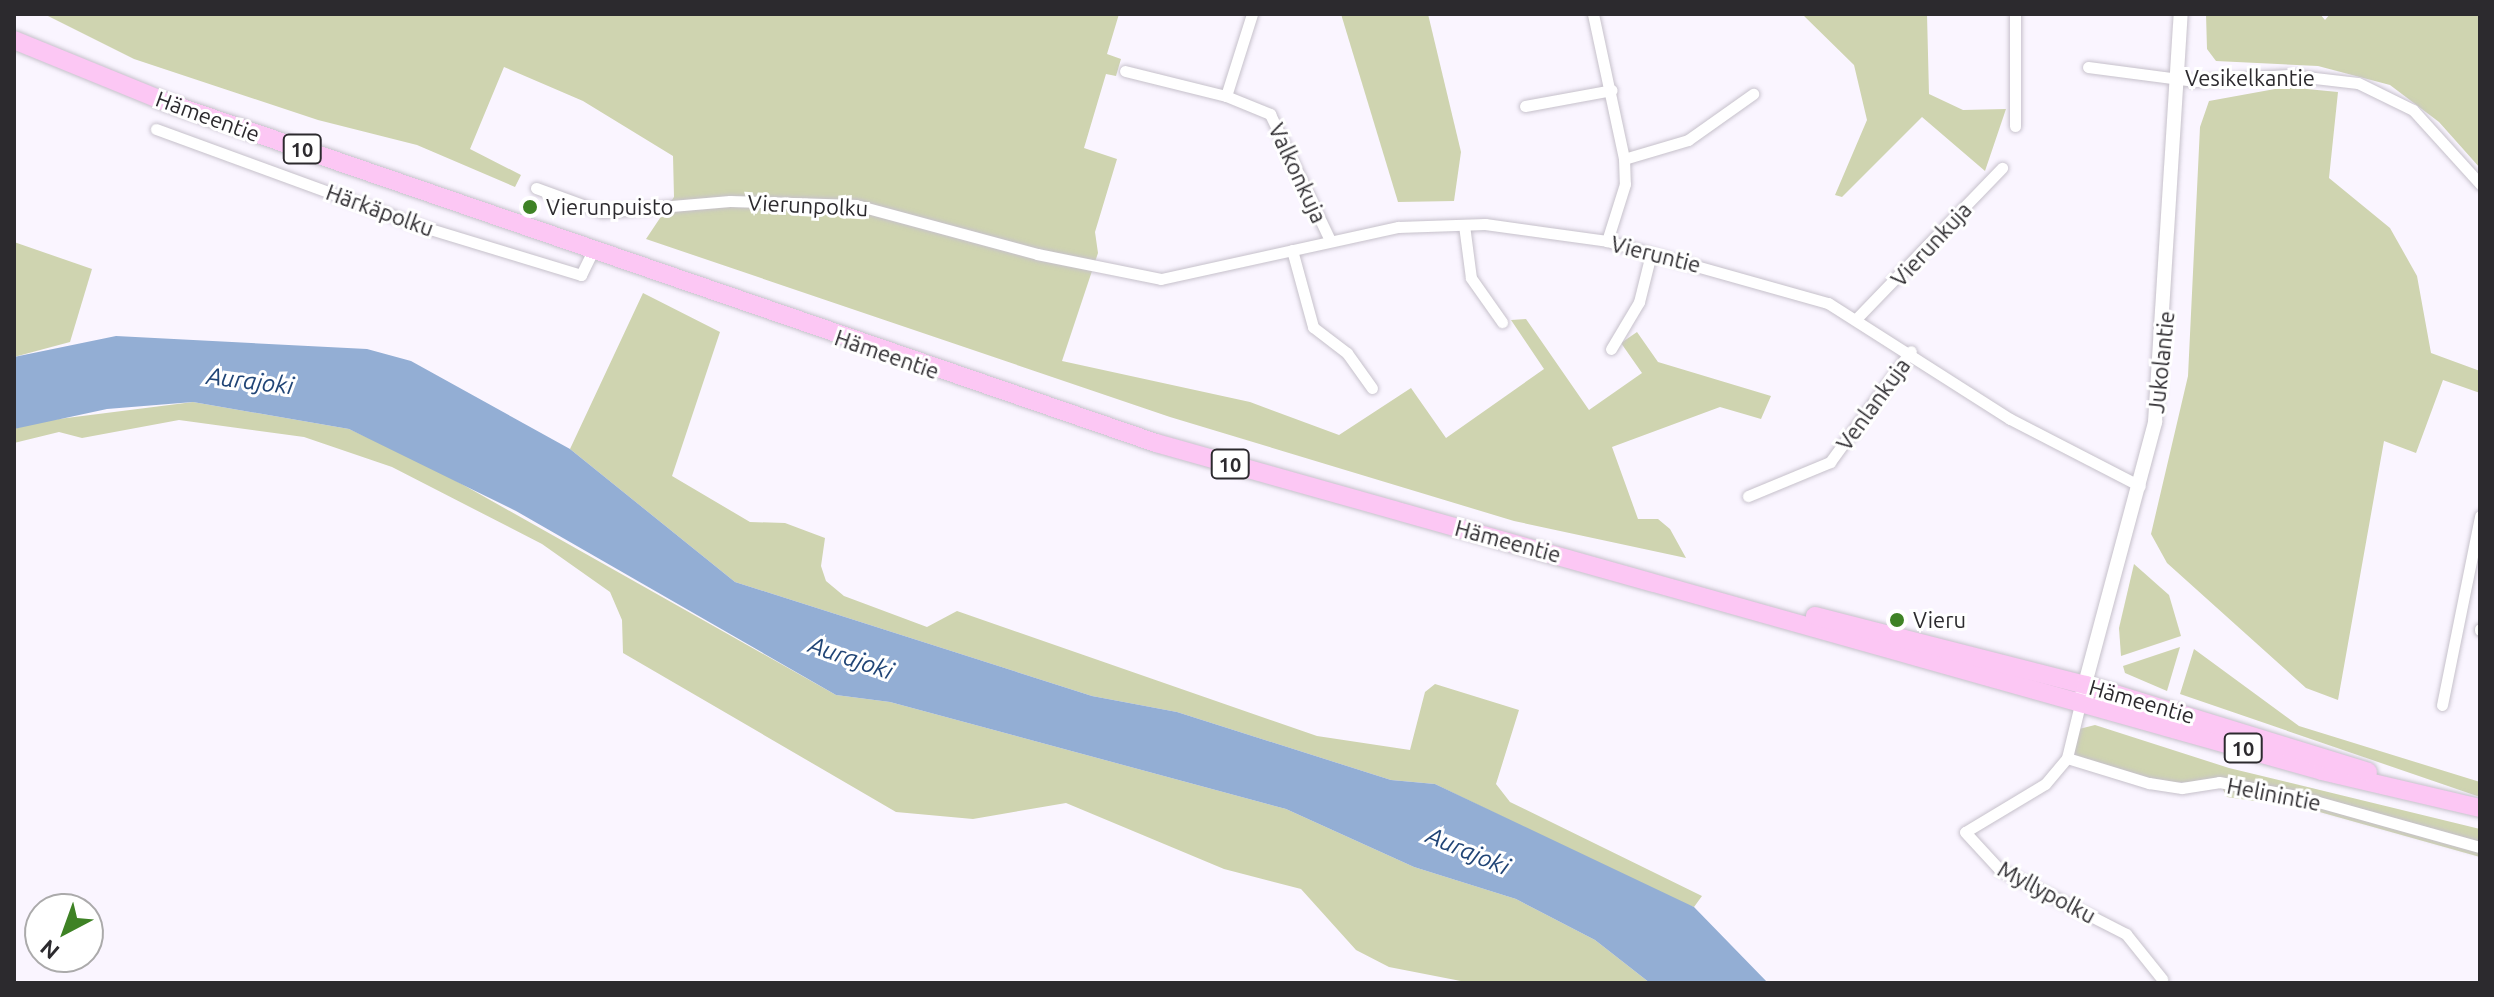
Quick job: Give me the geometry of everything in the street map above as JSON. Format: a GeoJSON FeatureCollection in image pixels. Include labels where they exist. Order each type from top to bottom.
{"type":"FeatureCollection","features":[{"type":"Feature","properties":{"kind":"highway","name":"Hämeentie"},"geometry":{"type":"LineString","coordinates":[[14,40],[168,103],[1156,443],[1778,614],[2083,693],[2322,771],[2407,788],[2480,808]]}},
{"type":"Feature","properties":{"kind":"street"},"geometry":{"type":"LineString","coordinates":[[1226,96],[1252,14]]}},
{"type":"Feature","properties":{"kind":"street"},"geometry":{"type":"LineString","coordinates":[[1593,14],[1612,90],[1624,159],[1625,184],[1607,241]]}},
{"type":"Feature","properties":{"kind":"street"},"geometry":{"type":"LineString","coordinates":[[2015,14],[2015,126]]}},
{"type":"Feature","properties":{"kind":"street","name":"Jukolantie"},"geometry":{"type":"LineString","coordinates":[[2083,693],[2140,486],[2164,361],[2173,78],[2181,14]]}},
{"type":"Feature","properties":{"kind":"street","name":"Vesikelkantie"},"geometry":{"type":"LineString","coordinates":[[2088,67],[2173,78],[2289,75],[2358,83],[2413,110],[2480,184]]}},
{"type":"Feature","properties":{"kind":"street","name":"Valkonkuja"},"geometry":{"type":"LineString","coordinates":[[1125,71],[1226,96],[1270,114],[1329,238]]}},
{"type":"Feature","properties":{"kind":"street"},"geometry":{"type":"LineString","coordinates":[[1525,106],[1612,90]]}},
{"type":"Feature","properties":{"kind":"street"},"geometry":{"type":"LineString","coordinates":[[1624,159],[1688,140],[1753,94]]}},
{"type":"Feature","properties":{"kind":"street","name":"Härkäpolku"},"geometry":{"type":"LineString","coordinates":[[156,129],[430,229],[581,275],[593,250]]}},
{"type":"Feature","properties":{"kind":"street","name":"Vierunkuja"},"geometry":{"type":"LineString","coordinates":[[1857,318],[2002,168]]}},
{"type":"Feature","properties":{"kind":"street","name":"Vierunpolku"},"geometry":{"type":"LineString","coordinates":[[536,188],[602,212],[730,201],[856,205],[1124,270]]}},
{"type":"Feature","properties":{"kind":"street"},"geometry":{"type":"LineString","coordinates":[[1464,225],[1471,278],[1502,322]]}},
{"type":"Feature","properties":{"kind":"street","name":"Vieruntie"},"geometry":{"type":"LineString","coordinates":[[1124,270],[1161,279],[1292,250],[1329,238],[1464,225],[1607,241],[1811,297],[1857,318],[2010,419],[2140,486]]}},
{"type":"Feature","properties":{"kind":"street"},"geometry":{"type":"LineString","coordinates":[[1292,250],[1313,327],[1347,353],[1372,388]]}},
{"type":"Feature","properties":{"kind":"street"},"geometry":{"type":"LineString","coordinates":[[1611,349],[1639,302],[1651,254]]}},
{"type":"Feature","properties":{"kind":"street","name":"Venlankuja"},"geometry":{"type":"LineString","coordinates":[[1748,496],[1830,462],[1911,351]]}},
{"type":"Feature","properties":{"kind":"street"},"geometry":{"type":"LineString","coordinates":[[2442,705],[2480,516]]}},
{"type":"Feature","properties":{"kind":"street"},"geometry":{"type":"LineString","coordinates":[[2067,758],[2083,693]]}},
{"type":"Feature","properties":{"kind":"street","name":"Helinintie"},"geometry":{"type":"LineString","coordinates":[[2067,758],[2149,783],[2182,788],[2219,782],[2297,796],[2480,847]]}},
{"type":"Feature","properties":{"kind":"street","name":"Myllypolku"},"geometry":{"type":"LineString","coordinates":[[2067,758],[2030,796],[1965,832],[1999,869],[2126,934],[2162,979]]}},
{"type":"Feature","properties":{"kind":"green space"},"geometry":{"type":"Polygon","coordinates":[[[44,14],[1119,14],[1107,54],[1121,59],[1116,76],[1106,74],[1084,148],[1117,159],[1095,232],[1098,253],[1062,361],[1250,402],[1339,435],[1411,388],[1446,438],[1544,369],[1511,320],[1526,319],[1589,410],[1642,373],[1621,343],[1637,332],[1658,362],[1771,396],[1761,419],[1720,407],[1612,447],[1638,519],[1658,519],[1670,529],[1686,558],[1514,521],[1170,417],[646,239],[674,197],[673,156],[583,101],[504,67],[470,149],[521,175],[515,187],[417,145],[318,120],[134,59],[44,14]]]}},
{"type":"Feature","properties":{"kind":"green space"},"geometry":{"type":"Polygon","coordinates":[[[1341,14],[1428,14],[1461,152],[1454,201],[1398,202],[1341,14]]]}},
{"type":"Feature","properties":{"kind":"green space"},"geometry":{"type":"Polygon","coordinates":[[[1802,14],[1927,14],[1929,94],[1963,110],[2006,109],[1985,171],[1922,117],[1842,197],[1835,195],[1867,120],[1854,65],[1802,14]]]}},
{"type":"Feature","properties":{"kind":"green space"},"geometry":{"type":"Polygon","coordinates":[[[2206,14],[2320,14],[2325,20],[2330,14],[2480,14],[2480,168],[2439,122],[2390,85],[2318,66],[2216,61],[2207,49],[2206,14]]]}},
{"type":"Feature","properties":{"kind":"green space"},"geometry":{"type":"Polygon","coordinates":[[[2286,87],[2338,92],[2329,178],[2390,228],[2417,276],[2431,353],[2480,371],[2480,393],[2443,380],[2416,453],[2384,441],[2338,700],[2306,688],[2167,563],[2151,534],[2188,376],[2200,127],[2209,101],[2286,87]]]}},
{"type":"Feature","properties":{"kind":"green space"},"geometry":{"type":"Polygon","coordinates":[[[14,242],[92,269],[70,342],[14,357],[14,242]]]}},
{"type":"Feature","properties":{"kind":"green space"},"geometry":{"type":"Polygon","coordinates":[[[643,293],[720,332],[672,476],[750,522],[785,523],[825,538],[821,566],[826,581],[844,596],[927,627],[957,611],[1317,736],[1410,750],[1425,692],[1435,684],[1519,710],[1496,784],[1510,802],[1702,896],[1694,907],[1675,901],[1435,784],[1391,780],[1177,712],[1092,696],[735,582],[570,449],[643,293]]]}},
{"type":"Feature","properties":{"kind":"green space"},"geometry":{"type":"Polygon","coordinates":[[[193,402],[349,429],[428,465],[836,695],[890,702],[1286,809],[1414,867],[1516,899],[1595,940],[1650,983],[1471,983],[1389,967],[1356,950],[1301,889],[1224,869],[1066,803],[973,819],[896,812],[623,653],[622,620],[610,592],[542,544],[392,467],[304,437],[179,420],[82,438],[59,432],[14,443],[14,429],[35,422],[193,402]]]}},
{"type":"Feature","properties":{"kind":"green space"},"geometry":{"type":"Polygon","coordinates":[[[2134,564],[2169,595],[2181,636],[2121,656],[2119,628],[2134,564]]]}},
{"type":"Feature","properties":{"kind":"green space"},"geometry":{"type":"Polygon","coordinates":[[[2180,647],[2167,691],[2125,673],[2123,666],[2180,647]]]}},
{"type":"Feature","properties":{"kind":"green space"},"geometry":{"type":"Polygon","coordinates":[[[2194,649],[2299,726],[2480,782],[2480,797],[2180,694],[2194,649]]]}},
{"type":"Feature","properties":{"kind":"green space"},"geometry":{"type":"Polygon","coordinates":[[[2095,725],[2229,768],[2480,829],[2480,857],[2309,809],[2227,797],[2219,782],[2149,783],[2067,758],[2075,730],[2095,725]]]}},
{"type":"Feature","properties":{"kind":"water","name":"Aurajoki"},"geometry":{"type":"Polygon","coordinates":[[[116,336],[367,349],[411,361],[570,449],[735,582],[1092,696],[1177,712],[1391,780],[1435,784],[1694,907],[1768,983],[1650,983],[1595,940],[1516,899],[1414,867],[1286,809],[890,702],[836,695],[516,511],[349,429],[193,402],[107,409],[14,429],[14,357],[116,336]]]}},
{"type":"Feature","properties":{"kind":"place","name":"Vierunpuisto"},"geometry":{"type":"Point","coordinates":[530,207]}},
{"type":"Feature","properties":{"kind":"place","name":"Vieru"},"geometry":{"type":"Point","coordinates":[1897,620]}}]}
